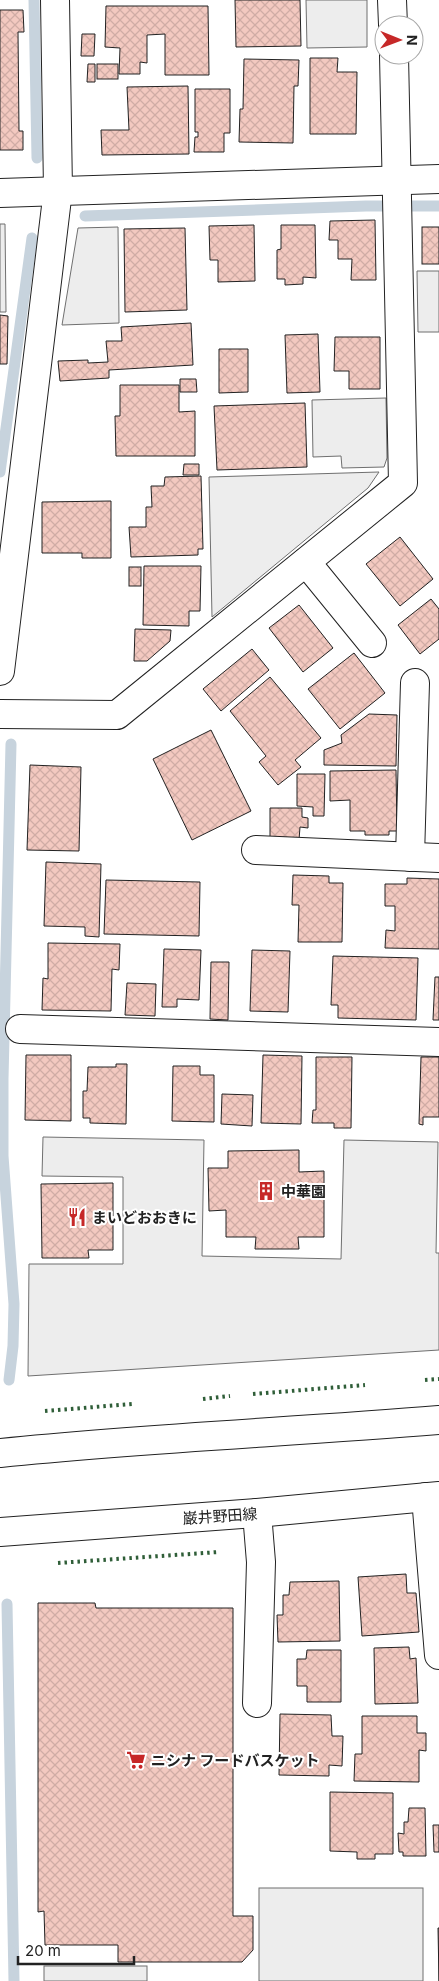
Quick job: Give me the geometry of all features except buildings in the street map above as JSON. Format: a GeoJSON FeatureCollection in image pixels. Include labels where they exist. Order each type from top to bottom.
{"type":"FeatureCollection","features":[{"type":"Feature","properties":{"kind":"street"},"geometry":{"type":"LineString","coordinates":[[0,671],[58,190],[55,0]]}},
{"type":"Feature","properties":{"kind":"street"},"geometry":{"type":"LineString","coordinates":[[392,0],[393,15]]}},
{"type":"Feature","properties":{"kind":"street"},"geometry":{"type":"LineString","coordinates":[[0,714],[117,715],[403,483],[394,65]]}},
{"type":"Feature","properties":{"kind":"street"},"geometry":{"type":"LineString","coordinates":[[0,193],[58,190],[398,197],[439,179]]}},
{"type":"Feature","properties":{"kind":"street"},"geometry":{"type":"LineString","coordinates":[[306,562],[372,643]]}},
{"type":"Feature","properties":{"kind":"street"},"geometry":{"type":"LineString","coordinates":[[410,856],[415,683]]}},
{"type":"Feature","properties":{"kind":"street"},"geometry":{"type":"LineString","coordinates":[[256,850],[439,858]]}},
{"type":"Feature","properties":{"kind":"street"},"geometry":{"type":"LineString","coordinates":[[20,1029],[439,1042]]}},
{"type":"Feature","properties":{"kind":"street"},"geometry":{"type":"LineString","coordinates":[[0,1453],[121,1441],[321,1430],[439,1420]]}},
{"type":"Feature","properties":{"kind":"street"},"geometry":{"type":"LineString","coordinates":[[433,1497],[439,1655]]}},
{"type":"Feature","properties":{"kind":"street","name":"巌井野田線"},"geometry":{"type":"LineString","coordinates":[[0,1532],[257,1513],[433,1497]]}},
{"type":"Feature","properties":{"kind":"street"},"geometry":{"type":"LineString","coordinates":[[257,1513],[261,1562],[257,1703]]}},
{"type":"Feature","properties":{"kind":"shaded area"},"geometry":{"type":"Polygon","coordinates":[[[306,0],[367,0],[367,47],[307,48],[306,0]]]}},
{"type":"Feature","properties":{"kind":"shaded area"},"geometry":{"type":"Polygon","coordinates":[[[0,224],[5,224],[6,312],[0,312],[0,224]]]}},
{"type":"Feature","properties":{"kind":"shaded area"},"geometry":{"type":"Polygon","coordinates":[[[118,227],[119,323],[62,325],[78,228],[118,227]]]}},
{"type":"Feature","properties":{"kind":"shaded area"},"geometry":{"type":"Polygon","coordinates":[[[417,271],[439,271],[439,332],[418,332],[417,271]]]}},
{"type":"Feature","properties":{"kind":"shaded area"},"geometry":{"type":"Polygon","coordinates":[[[386,398],[387,458],[384,467],[342,468],[341,456],[313,457],[312,400],[386,398]]]}},
{"type":"Feature","properties":{"kind":"shaded area"},"geometry":{"type":"Polygon","coordinates":[[[379,472],[368,488],[212,617],[209,477],[379,472]]]}},
{"type":"Feature","properties":{"kind":"shaded area"},"geometry":{"type":"Polygon","coordinates":[[[43,1137],[204,1140],[202,1256],[341,1259],[344,1140],[438,1142],[436,1253],[439,1253],[439,1350],[28,1376],[29,1264],[123,1264],[123,1177],[42,1176],[43,1137]]]}},
{"type":"Feature","properties":{"kind":"shaded area"},"geometry":{"type":"Polygon","coordinates":[[[259,1888],[423,1888],[423,1981],[259,1981],[259,1888]]]}},
{"type":"Feature","properties":{"kind":"shaded area"},"geometry":{"type":"Polygon","coordinates":[[[44,1966],[147,1966],[147,1981],[44,1981],[44,1966]]]}},
{"type":"Feature","properties":{"kind":"waterway"},"geometry":{"type":"LineString","coordinates":[[34,0],[37,158]]}},
{"type":"Feature","properties":{"kind":"waterway"},"geometry":{"type":"LineString","coordinates":[[85,216],[366,206],[439,206]]}},
{"type":"Feature","properties":{"kind":"waterway"},"geometry":{"type":"LineString","coordinates":[[0,472],[32,238]]}},
{"type":"Feature","properties":{"kind":"waterway"},"geometry":{"type":"LineString","coordinates":[[9,1380],[13,1346],[14,1304],[3,1156],[3,1079],[11,744]]}},
{"type":"Feature","properties":{"kind":"waterway"},"geometry":{"type":"LineString","coordinates":[[7,1604],[14,1981]]}},
{"type":"Feature","properties":{"kind":"hedge"},"geometry":{"type":"LineString","coordinates":[[425,1380],[439,1379]]}},
{"type":"Feature","properties":{"kind":"hedge"},"geometry":{"type":"LineString","coordinates":[[253,1394],[365,1385]]}},
{"type":"Feature","properties":{"kind":"hedge"},"geometry":{"type":"LineString","coordinates":[[203,1399],[230,1396]]}},
{"type":"Feature","properties":{"kind":"hedge"},"geometry":{"type":"LineString","coordinates":[[45,1411],[132,1404]]}},
{"type":"Feature","properties":{"kind":"hedge"},"geometry":{"type":"LineString","coordinates":[[58,1563],[219,1552]]}},
{"type":"Feature","properties":{"kind":"place","name":"中華園"},"geometry":{"type":"Point","coordinates":[266,1191]}},
{"type":"Feature","properties":{"kind":"place","name":"まいどおおきに"},"geometry":{"type":"Point","coordinates":[77,1217]}},
{"type":"Feature","properties":{"kind":"place","name":"ニシナ フードバスケット"},"geometry":{"type":"Point","coordinates":[136,1760]}}]}
